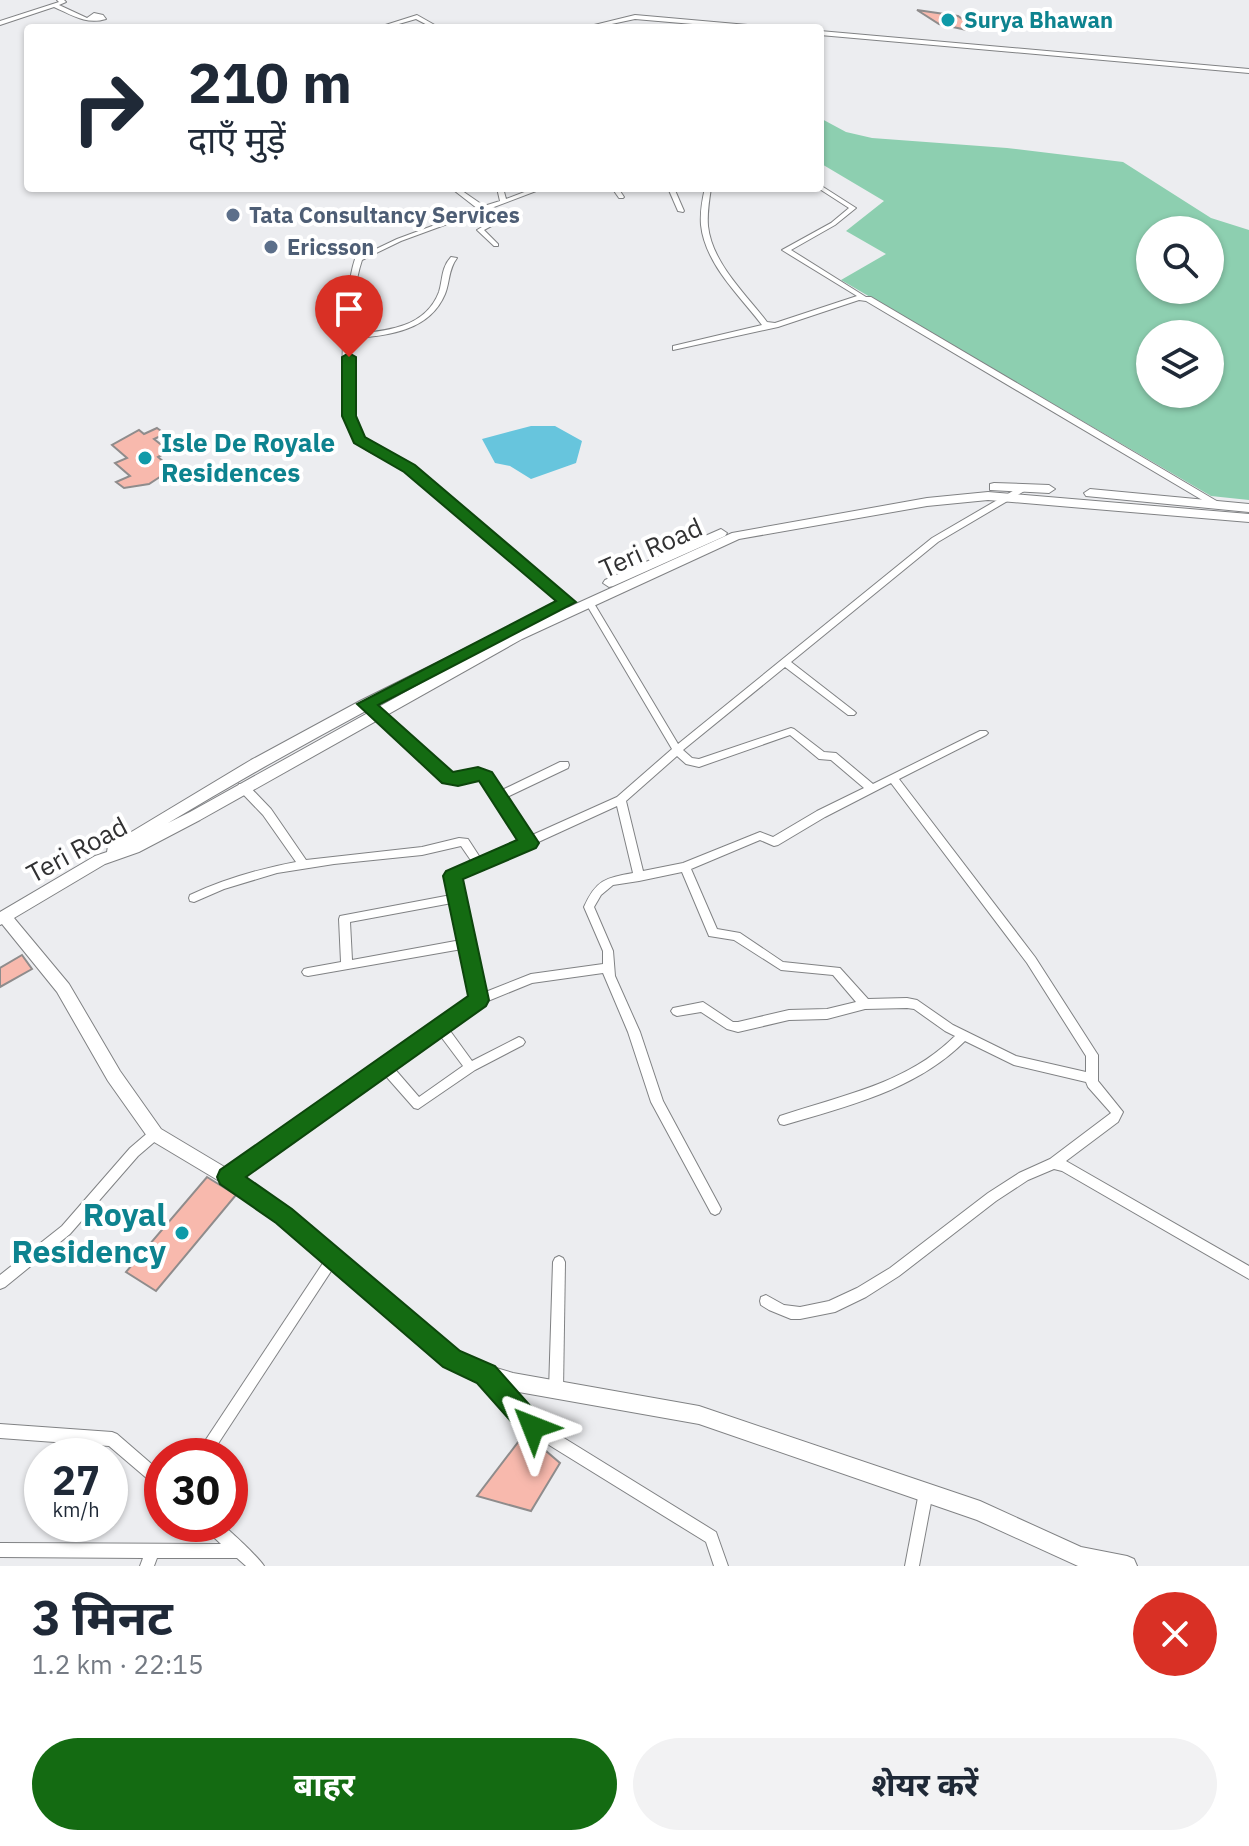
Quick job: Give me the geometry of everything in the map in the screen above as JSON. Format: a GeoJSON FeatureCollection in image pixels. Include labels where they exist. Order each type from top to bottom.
{"type":"FeatureCollection","features":[{"type":"Feature","properties":{"kind":"street"},"geometry":{"type":"LineString","coordinates":[[0,23],[64,1]]}},
{"type":"Feature","properties":{"kind":"street"},"geometry":{"type":"LineString","coordinates":[[54,5],[87,20]]}},
{"type":"Feature","properties":{"kind":"street"},"geometry":{"type":"LineString","coordinates":[[393,24],[417,17],[430,24]]}},
{"type":"Feature","properties":{"kind":"street"},"geometry":{"type":"LineString","coordinates":[[603,24],[635,17],[714,24]]}},
{"type":"Feature","properties":{"kind":"street"},"geometry":{"type":"LineString","coordinates":[[824,33],[1249,71]]}},
{"type":"Feature","properties":{"kind":"street"},"geometry":{"type":"LineString","coordinates":[[824,190],[853,208],[833,224],[786,250],[1217,505]]}},
{"type":"Feature","properties":{"kind":"street"},"geometry":{"type":"LineString","coordinates":[[459,192],[482,209],[494,223],[480,230],[496,245]]}},
{"type":"Feature","properties":{"kind":"street"},"geometry":{"type":"LineString","coordinates":[[501,192],[503,201]]}},
{"type":"Feature","properties":{"kind":"street"},"geometry":{"type":"LineString","coordinates":[[529,192],[399,240],[359,259],[353,273],[349,416],[359,440],[409,469],[568,602]]}},
{"type":"Feature","properties":{"kind":"street"},"geometry":{"type":"LineString","coordinates":[[618,192],[621,197]]}},
{"type":"Feature","properties":{"kind":"street"},"geometry":{"type":"LineString","coordinates":[[673,192],[681,211]]}},
{"type":"Feature","properties":{"kind":"street"},"geometry":{"type":"LineString","coordinates":[[707,192],[703,216],[707,246],[769,326]]}},
{"type":"Feature","properties":{"kind":"street"},"geometry":{"type":"LineString","coordinates":[[349,337],[402,330],[420,322],[440,297],[444,270],[453,258]]}},
{"type":"Feature","properties":{"kind":"street"},"geometry":{"type":"LineString","coordinates":[[676,348],[769,326],[863,297]]}},
{"type":"Feature","properties":{"kind":"street"},"geometry":{"type":"LineString","coordinates":[[479,1000],[464,944],[452,876],[621,800],[677,750],[935,540],[1023,488]]}},
{"type":"Feature","properties":{"kind":"street"},"geometry":{"type":"LineString","coordinates":[[100,860],[140,831],[365,704],[568,602],[609,588],[715,535],[763,521],[950,490],[1023,488],[1249,508]]}},
{"type":"Feature","properties":{"kind":"street","name":"Teri Road"},"geometry":{"type":"LineString","coordinates":[[2,918],[100,860],[134,848],[379,716],[517,636],[589,602],[609,588],[751,533],[936,500],[1009,497],[1249,518]]}},
{"type":"Feature","properties":{"kind":"street"},"geometry":{"type":"LineString","coordinates":[[589,602],[677,750],[689,761],[699,763],[791,731],[822,756],[833,756],[872,789]]}},
{"type":"Feature","properties":{"kind":"street"},"geometry":{"type":"LineString","coordinates":[[786,663],[851,713]]}},
{"type":"Feature","properties":{"kind":"street"},"geometry":{"type":"LineString","coordinates":[[365,704],[448,778],[458,780],[482,774],[529,843]]}},
{"type":"Feature","properties":{"kind":"street"},"geometry":{"type":"LineString","coordinates":[[715,1209],[657,1102],[608,968],[608,951],[590,904],[604,883],[685,867],[760,836],[774,842],[983,733]]}},
{"type":"Feature","properties":{"kind":"street"},"geometry":{"type":"LineString","coordinates":[[499,796],[564,765]]}},
{"type":"Feature","properties":{"kind":"street"},"geometry":{"type":"LineString","coordinates":[[893,779],[1031,960],[1092,1055],[1090,1078]]}},
{"type":"Feature","properties":{"kind":"street"},"geometry":{"type":"LineString","coordinates":[[243,787],[267,812],[302,863]]}},
{"type":"Feature","properties":{"kind":"street"},"geometry":{"type":"LineString","coordinates":[[621,800],[639,877]]}},
{"type":"Feature","properties":{"kind":"street"},"geometry":{"type":"LineString","coordinates":[[194,898],[220,886],[302,863],[434,849],[460,842],[479,864]]}},
{"type":"Feature","properties":{"kind":"street"},"geometry":{"type":"LineString","coordinates":[[685,867],[713,933],[736,936],[781,966],[836,971],[865,1004]]}},
{"type":"Feature","properties":{"kind":"street"},"geometry":{"type":"LineString","coordinates":[[347,964],[344,919],[455,898]]}},
{"type":"Feature","properties":{"kind":"street"},"geometry":{"type":"LineString","coordinates":[[2,918],[63,988],[114,1076],[155,1134],[228,1177],[284,1216],[452,1359],[486,1374],[556,1390],[699,1415],[980,1511],[1081,1561],[1127,1566]]}},
{"type":"Feature","properties":{"kind":"street"},"geometry":{"type":"LineString","coordinates":[[308,972],[464,944]]}},
{"type":"Feature","properties":{"kind":"street"},"geometry":{"type":"LineString","coordinates":[[228,1177],[385,1067],[439,1025],[479,1000],[531,979],[608,968]]}},
{"type":"Feature","properties":{"kind":"street"},"geometry":{"type":"LineString","coordinates":[[677,1011],[703,1007],[731,1026],[738,1027],[789,1015],[827,1014],[865,1004],[917,1005],[964,1035],[1014,1060],[1090,1078],[1113,1105],[1117,1116],[1054,1163],[960,1221],[872,1286],[834,1306],[797,1314],[780,1310],[766,1301]]}},
{"type":"Feature","properties":{"kind":"street"},"geometry":{"type":"LineString","coordinates":[[439,1025],[468,1064]]}},
{"type":"Feature","properties":{"kind":"street"},"geometry":{"type":"LineString","coordinates":[[784,1120],[911,1074],[944,1056],[964,1035]]}},
{"type":"Feature","properties":{"kind":"street"},"geometry":{"type":"LineString","coordinates":[[385,1067],[418,1104],[471,1067],[519,1042]]}},
{"type":"Feature","properties":{"kind":"street"},"geometry":{"type":"LineString","coordinates":[[0,1283],[66,1230],[134,1152],[155,1134]]}},
{"type":"Feature","properties":{"kind":"street"},"geometry":{"type":"LineString","coordinates":[[1054,1163],[1065,1166],[1249,1273]]}},
{"type":"Feature","properties":{"kind":"street"},"geometry":{"type":"LineString","coordinates":[[214,1438],[333,1258]]}},
{"type":"Feature","properties":{"kind":"street"},"geometry":{"type":"LineString","coordinates":[[556,1390],[559,1262]]}},
{"type":"Feature","properties":{"kind":"street"},"geometry":{"type":"LineString","coordinates":[[486,1374],[533,1427],[711,1537],[721,1566]]}},
{"type":"Feature","properties":{"kind":"street"},"geometry":{"type":"LineString","coordinates":[[0,1431],[101,1435],[121,1445],[144,1466]]}},
{"type":"Feature","properties":{"kind":"street"},"geometry":{"type":"LineString","coordinates":[[912,1566],[926,1492]]}},
{"type":"Feature","properties":{"kind":"street"},"geometry":{"type":"LineString","coordinates":[[231,1542],[257,1566]]}},
{"type":"Feature","properties":{"kind":"street"},"geometry":{"type":"LineString","coordinates":[[0,1550],[150,1559],[242,1551]]}},
{"type":"Feature","properties":{"kind":"green space"},"geometry":{"type":"Polygon","coordinates":[[[824,120],[846,132],[872,138],[1007,148],[1123,162],[1208,216],[1136,216],[1136,304],[1224,304],[1224,222],[1249,230],[1249,500],[1211,496],[841,280],[886,254],[846,231],[884,201],[824,165],[824,120]]]}},
{"type":"Feature","properties":{"kind":"water"},"geometry":{"type":"Polygon","coordinates":[[[531,426],[555,426],[582,441],[576,463],[531,479],[510,466],[495,463],[482,439],[531,426]]]}},
{"type":"Feature","properties":{"kind":"building","name":"Surya Bhawan"},"geometry":{"type":"Polygon","coordinates":[[[917,10],[958,16],[969,24],[967,30],[939,24],[917,10]]]}},
{"type":"Feature","properties":{"kind":"building","name":"Isle De Royale Residences"},"geometry":{"type":"Polygon","coordinates":[[[157,428],[165,434],[154,439],[169,451],[158,457],[172,469],[149,484],[124,488],[116,482],[130,476],[115,463],[127,458],[112,445],[139,430],[144,434],[157,428]]]}},
{"type":"Feature","properties":{"kind":"building"},"geometry":{"type":"Polygon","coordinates":[[[22,955],[32,969],[0,987],[0,968],[22,955]]]}},
{"type":"Feature","properties":{"kind":"building","name":"Royal Residency"},"geometry":{"type":"Polygon","coordinates":[[[207,1177],[236,1195],[156,1291],[126,1272],[207,1177]]]}},
{"type":"Feature","properties":{"kind":"building"},"geometry":{"type":"Polygon","coordinates":[[[525,1433],[560,1463],[531,1511],[477,1496],[525,1433]]]}},
{"type":"Feature","properties":{"kind":"place","name":"Surya Bhawan"},"geometry":{"type":"Point","coordinates":[948,20]}},
{"type":"Feature","properties":{"kind":"place","name":"Tata Consultancy Services"},"geometry":{"type":"Point","coordinates":[233,215]}},
{"type":"Feature","properties":{"kind":"place","name":"Ericsson"},"geometry":{"type":"Point","coordinates":[271,247]}},
{"type":"Feature","properties":{"kind":"place","name":"Isle De Royale Residences"},"geometry":{"type":"Point","coordinates":[145,458]}},
{"type":"Feature","properties":{"kind":"place","name":"Royal Residency"},"geometry":{"type":"Point","coordinates":[182,1233]}},
{"type":"Feature","properties":{"kind":"route"},"geometry":{"type":"LineString","coordinates":[[349,357],[349,416],[359,440],[409,469],[568,602],[487,640],[365,704],[448,778],[458,780],[478,774],[485,776],[529,843],[452,876],[464,944],[479,1000],[439,1025],[385,1067],[228,1177],[306,1234],[423,1337],[452,1359],[486,1374],[507,1402],[533,1427]]}}]}
